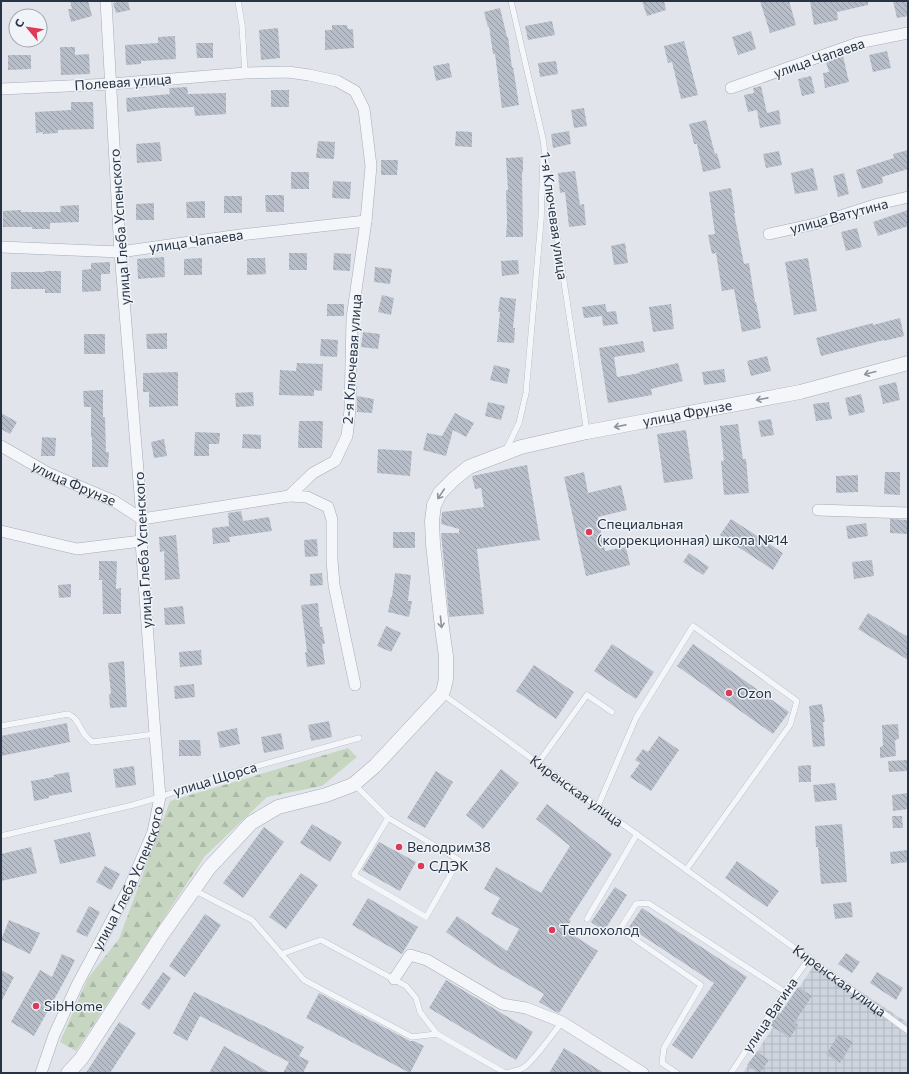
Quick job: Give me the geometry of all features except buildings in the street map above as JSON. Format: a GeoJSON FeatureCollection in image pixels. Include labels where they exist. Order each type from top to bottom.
{"type":"FeatureCollection","features":[{"type":"Feature","properties":{"kind":"street","name":"улица Глеба Успенского"},"geometry":{"type":"LineString","coordinates":[[41,1073],[54,1035],[78,983],[130,886],[153,832],[160,797],[141,541],[142,519],[120,252],[106,1]]}},
{"type":"Feature","properties":{"kind":"street","name":"улица Чапаева"},"geometry":{"type":"LineString","coordinates":[[731,88],[858,43],[908,33]]}},
{"type":"Feature","properties":{"kind":"street","name":"2-я Ключевая улица"},"geometry":{"type":"LineString","coordinates":[[245,73],[288,72],[309,75],[337,81],[355,91],[364,109],[371,166],[366,221],[352,318],[350,410],[347,436],[335,461],[313,473],[289,496]]}},
{"type":"Feature","properties":{"kind":"street","name":"Полевая улица"},"geometry":{"type":"LineString","coordinates":[[1,88],[111,84],[245,73]]}},
{"type":"Feature","properties":{"kind":"street","name":"улица Ватутина"},"geometry":{"type":"LineString","coordinates":[[769,234],[819,223],[878,204],[908,197]]}},
{"type":"Feature","properties":{"kind":"street","name":"улица Чапаева"},"geometry":{"type":"LineString","coordinates":[[1,248],[120,252],[240,235],[366,221]]}},
{"type":"Feature","properties":{"kind":"street","name":"улица Фрунзе"},"geometry":{"type":"LineString","coordinates":[[442,694],[446,679],[446,656],[433,544],[432,520],[434,505],[440,493],[469,467],[521,447],[587,432],[800,392],[908,363]]}},
{"type":"Feature","properties":{"kind":"street","name":"улица Фрунзе"},"geometry":{"type":"LineString","coordinates":[[1,446],[48,473],[114,501],[142,519]]}},
{"type":"Feature","properties":{"kind":"street"},"geometry":{"type":"LineString","coordinates":[[142,519],[289,496],[307,497],[328,507],[332,520],[332,560],[334,585],[354,685]]}},
{"type":"Feature","properties":{"kind":"street"},"geometry":{"type":"LineString","coordinates":[[818,510],[908,513]]}},
{"type":"Feature","properties":{"kind":"street"},"geometry":{"type":"LineString","coordinates":[[1,531],[77,549],[141,541]]}},
{"type":"Feature","properties":{"kind":"street"},"geometry":{"type":"LineString","coordinates":[[68,1073],[81,1059],[161,936],[209,868],[251,823],[278,807],[326,795],[354,784],[375,766],[442,694]]}},
{"type":"Feature","properties":{"kind":"street"},"geometry":{"type":"LineString","coordinates":[[394,979],[410,955],[428,960],[502,1004],[526,1008],[562,1022],[643,1073]]}},
{"type":"Feature","properties":{"kind":"lane"},"geometry":{"type":"LineString","coordinates":[[238,1],[242,25],[245,73]]}},
{"type":"Feature","properties":{"kind":"lane","name":"1-я Ключевая улица"},"geometry":{"type":"LineString","coordinates":[[512,1],[543,139],[587,432]]}},
{"type":"Feature","properties":{"kind":"lane"},"geometry":{"type":"LineString","coordinates":[[504,454],[519,423],[526,393],[541,220],[543,139]]}},
{"type":"Feature","properties":{"kind":"lane"},"geometry":{"type":"LineString","coordinates":[[598,806],[636,718],[693,626],[798,701],[790,725],[686,870]]}},
{"type":"Feature","properties":{"kind":"lane","name":"Киренская улица"},"geometry":{"type":"LineString","coordinates":[[442,694],[810,958],[908,1031]]}},
{"type":"Feature","properties":{"kind":"lane"},"geometry":{"type":"LineString","coordinates":[[538,763],[587,695],[612,712]]}},
{"type":"Feature","properties":{"kind":"lane"},"geometry":{"type":"LineString","coordinates":[[1,726],[68,714],[73,716],[78,721],[83,734],[92,742],[155,734]]}},
{"type":"Feature","properties":{"kind":"lane","name":"улица Щорса"},"geometry":{"type":"LineString","coordinates":[[1,836],[132,805],[221,776],[360,738]]}},
{"type":"Feature","properties":{"kind":"lane"},"geometry":{"type":"LineString","coordinates":[[354,784],[388,818],[459,860],[426,917],[354,875],[388,818]]}},
{"type":"Feature","properties":{"kind":"lane"},"geometry":{"type":"LineString","coordinates":[[587,919],[637,834]]}},
{"type":"Feature","properties":{"kind":"lane"},"geometry":{"type":"LineString","coordinates":[[193,890],[252,920],[304,980],[412,1036],[437,1034]]}},
{"type":"Feature","properties":{"kind":"lane"},"geometry":{"type":"LineString","coordinates":[[677,1073],[662,1063],[664,1048],[701,985],[620,929],[636,904],[648,903],[785,992]]}},
{"type":"Feature","properties":{"kind":"lane"},"geometry":{"type":"LineString","coordinates":[[281,954],[321,940],[406,986],[416,998],[420,1012],[437,1034],[505,1073],[516,1071],[525,1067],[562,1022]]}},
{"type":"Feature","properties":{"kind":"lane","name":"улица Вагина"},"geometry":{"type":"LineString","coordinates":[[731,1073],[797,974],[810,958]]}},
{"type":"Feature","properties":{"kind":"shaded area"},"geometry":{"type":"Polygon","coordinates":[[[816,962],[908,1023],[908,1073],[743,1073],[816,962]]]}},
{"type":"Feature","properties":{"kind":"green space"},"geometry":{"type":"Polygon","coordinates":[[[348,748],[357,757],[322,786],[267,797],[205,856],[76,1051],[60,1042],[88,978],[119,939],[170,801],[348,748]]]}},
{"type":"Feature","properties":{"kind":"place","name":"Специальная (коррекционная) школа №14"},"geometry":{"type":"Point","coordinates":[589,532]}},
{"type":"Feature","properties":{"kind":"place","name":"Ozon"},"geometry":{"type":"Point","coordinates":[729,693]}},
{"type":"Feature","properties":{"kind":"place","name":"Велодрим38"},"geometry":{"type":"Point","coordinates":[399,847]}},
{"type":"Feature","properties":{"kind":"place","name":"СДЭК"},"geometry":{"type":"Point","coordinates":[421,866]}},
{"type":"Feature","properties":{"kind":"place","name":"Теплохолод"},"geometry":{"type":"Point","coordinates":[552,930]}},
{"type":"Feature","properties":{"kind":"place","name":"SibHome"},"geometry":{"type":"Point","coordinates":[36,1006]}}]}
